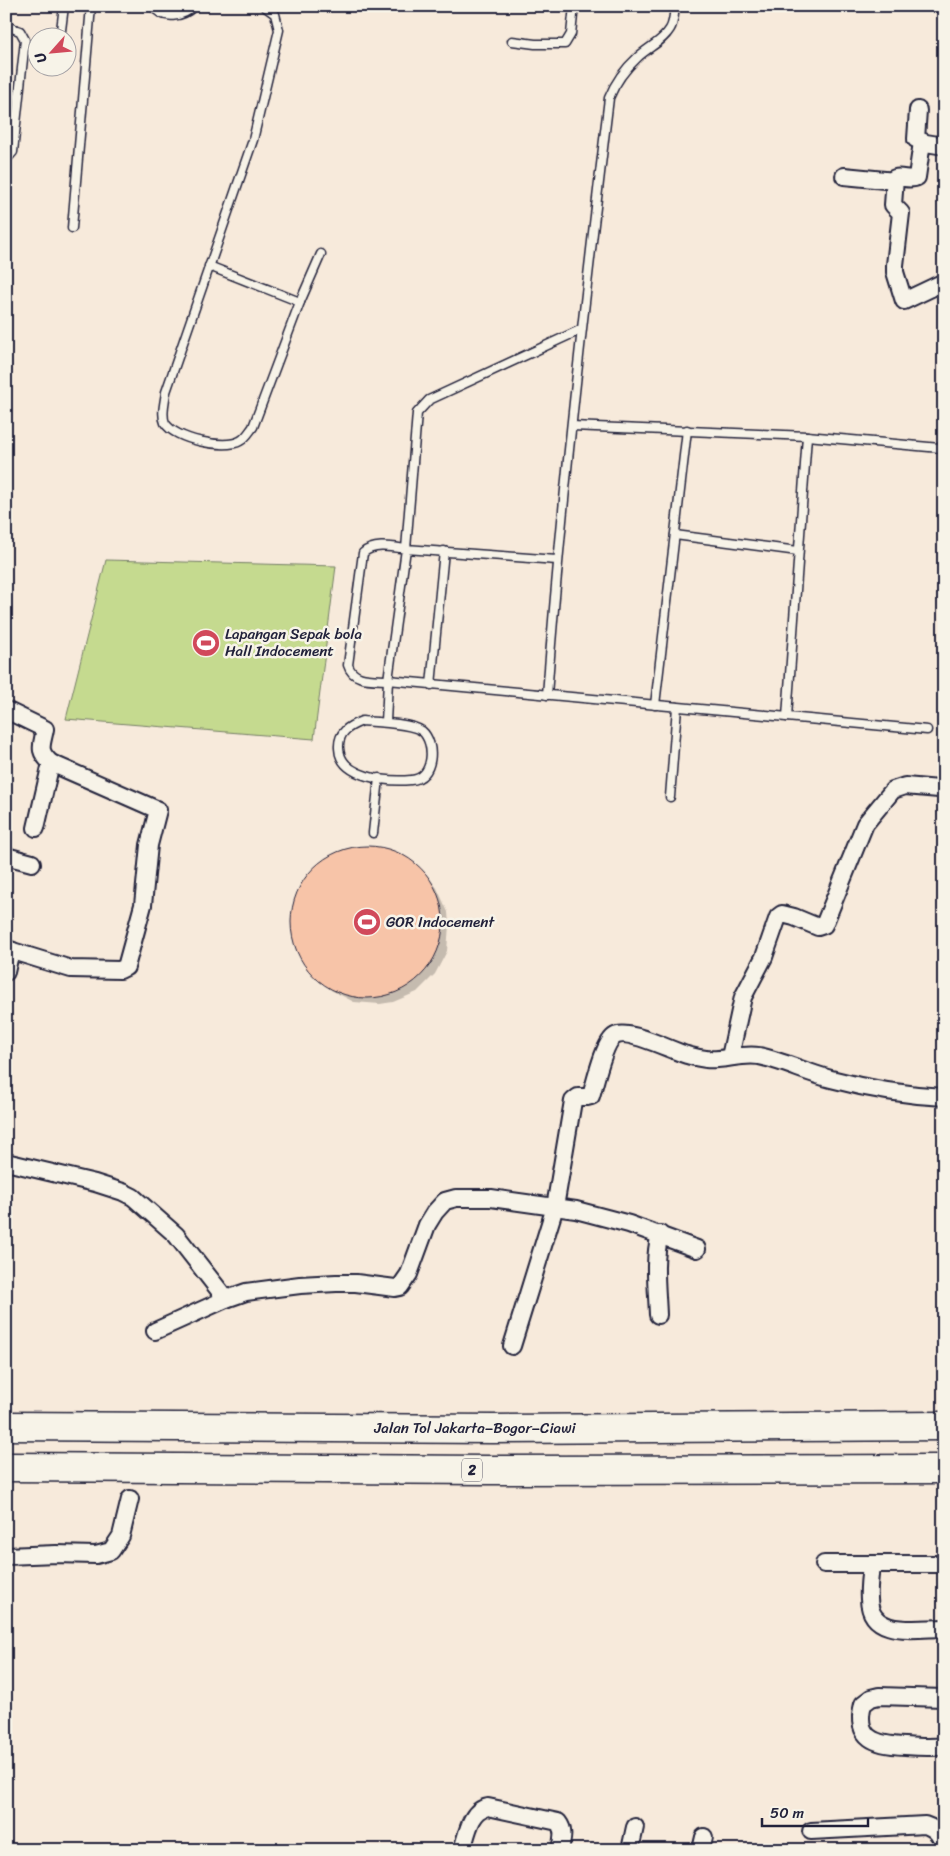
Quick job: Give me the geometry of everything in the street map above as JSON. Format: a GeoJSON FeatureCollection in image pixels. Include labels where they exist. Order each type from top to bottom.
{"type":"FeatureCollection","features":[{"type":"Feature","properties":{"kind":"highway","name":"Jalan Tol Jakarta–Bogor–Ciawi"},"geometry":{"type":"LineString","coordinates":[[6,1426],[494,1429],[944,1426]]}},
{"type":"Feature","properties":{"kind":"highway","name":"2"},"geometry":{"type":"LineString","coordinates":[[6,1467],[468,1470],[944,1470]]}},
{"type":"Feature","properties":{"kind":"street"},"geometry":{"type":"LineString","coordinates":[[918,110],[916,139],[944,146]]}},
{"type":"Feature","properties":{"kind":"street"},"geometry":{"type":"LineString","coordinates":[[922,142],[917,177],[914,179],[898,177],[895,181],[893,205],[901,213],[895,254],[895,272],[904,301],[944,282]]}},
{"type":"Feature","properties":{"kind":"street"},"geometry":{"type":"LineString","coordinates":[[844,176],[895,181]]}},
{"type":"Feature","properties":{"kind":"street"},"geometry":{"type":"LineString","coordinates":[[6,710],[46,729],[40,751],[51,763],[158,810],[150,845],[143,905],[126,966],[122,970],[71,969],[9,949],[6,972]]}},
{"type":"Feature","properties":{"kind":"street"},"geometry":{"type":"LineString","coordinates":[[36,828],[51,763]]}},
{"type":"Feature","properties":{"kind":"street"},"geometry":{"type":"LineString","coordinates":[[730,1057],[743,997],[764,957],[778,917],[782,914],[818,927],[824,925],[865,824],[893,790],[905,786],[939,789],[944,787]]}},
{"type":"Feature","properties":{"kind":"street"},"geometry":{"type":"LineString","coordinates":[[6,856],[32,863]]}},
{"type":"Feature","properties":{"kind":"street"},"geometry":{"type":"LineString","coordinates":[[512,1346],[555,1207],[573,1101],[578,1097],[588,1098],[591,1096],[608,1044],[613,1037],[619,1035],[633,1036],[649,1040],[685,1055],[706,1059],[741,1055],[760,1057],[854,1085],[899,1093],[944,1097]]}},
{"type":"Feature","properties":{"kind":"street"},"geometry":{"type":"LineString","coordinates":[[6,1162],[95,1183],[133,1197],[176,1235],[226,1299]]}},
{"type":"Feature","properties":{"kind":"street"},"geometry":{"type":"LineString","coordinates":[[155,1332],[226,1299],[246,1292],[300,1285],[356,1283],[400,1287],[409,1274],[427,1225],[435,1212],[444,1202],[456,1198],[491,1198],[576,1210],[660,1234],[697,1249]]}},
{"type":"Feature","properties":{"kind":"street"},"geometry":{"type":"LineString","coordinates":[[658,1315],[656,1250],[660,1234]]}},
{"type":"Feature","properties":{"kind":"street"},"geometry":{"type":"LineString","coordinates":[[6,1556],[96,1555],[111,1551],[121,1536],[130,1499]]}},
{"type":"Feature","properties":{"kind":"street"},"geometry":{"type":"LineString","coordinates":[[824,1564],[944,1564]]}},
{"type":"Feature","properties":{"kind":"street"},"geometry":{"type":"LineString","coordinates":[[871,1564],[868,1600],[875,1620],[888,1627],[944,1628]]}},
{"type":"Feature","properties":{"kind":"street"},"geometry":{"type":"LineString","coordinates":[[944,1698],[879,1696],[872,1698],[863,1704],[861,1724],[869,1738],[880,1744],[931,1748],[944,1746]]}},
{"type":"Feature","properties":{"kind":"street"},"geometry":{"type":"LineString","coordinates":[[462,1850],[474,1815],[482,1808],[488,1807],[558,1822],[563,1833],[560,1850]]}},
{"type":"Feature","properties":{"kind":"street"},"geometry":{"type":"LineString","coordinates":[[811,1831],[925,1825],[938,1833],[944,1848]]}},
{"type":"Feature","properties":{"kind":"street"},"geometry":{"type":"LineString","coordinates":[[630,1850],[635,1827]]}},
{"type":"Feature","properties":{"kind":"lane"},"geometry":{"type":"LineString","coordinates":[[61,28],[64,6]]}},
{"type":"Feature","properties":{"kind":"lane"},"geometry":{"type":"LineString","coordinates":[[72,228],[90,6]]}},
{"type":"Feature","properties":{"kind":"lane"},"geometry":{"type":"LineString","coordinates":[[152,6],[155,10],[165,15],[175,16],[187,14],[194,6]]}},
{"type":"Feature","properties":{"kind":"lane"},"geometry":{"type":"LineString","coordinates":[[264,6],[275,14],[278,19],[279,30],[253,140],[166,392],[163,417],[172,431],[188,438],[230,445],[246,438],[253,427],[300,302],[321,254]]}},
{"type":"Feature","properties":{"kind":"lane"},"geometry":{"type":"LineString","coordinates":[[512,41],[535,44],[565,44],[571,34],[574,6]]}},
{"type":"Feature","properties":{"kind":"lane"},"geometry":{"type":"LineString","coordinates":[[547,695],[557,560],[572,426],[580,330],[609,98],[613,87],[632,63],[661,40],[672,27],[675,6]]}},
{"type":"Feature","properties":{"kind":"lane"},"geometry":{"type":"LineString","coordinates":[[6,26],[20,31],[25,40],[13,152],[6,160]]}},
{"type":"Feature","properties":{"kind":"lane"},"geometry":{"type":"LineString","coordinates":[[209,266],[300,302]]}},
{"type":"Feature","properties":{"kind":"lane"},"geometry":{"type":"LineString","coordinates":[[386,722],[388,680],[406,549],[417,413],[429,400],[580,330]]}},
{"type":"Feature","properties":{"kind":"lane"},"geometry":{"type":"LineString","coordinates":[[572,426],[807,436],[940,448]]}},
{"type":"Feature","properties":{"kind":"lane"},"geometry":{"type":"LineString","coordinates":[[655,705],[686,430]]}},
{"type":"Feature","properties":{"kind":"lane"},"geometry":{"type":"LineString","coordinates":[[788,717],[807,436]]}},
{"type":"Feature","properties":{"kind":"lane"},"geometry":{"type":"LineString","coordinates":[[675,535],[798,552]]}},
{"type":"Feature","properties":{"kind":"lane"},"geometry":{"type":"LineString","coordinates":[[557,560],[373,547],[363,553],[348,665],[350,672],[356,677],[431,685],[927,730]]}},
{"type":"Feature","properties":{"kind":"lane"},"geometry":{"type":"LineString","coordinates":[[431,685],[444,552]]}},
{"type":"Feature","properties":{"kind":"lane"},"geometry":{"type":"LineString","coordinates":[[670,797],[677,707]]}},
{"type":"Feature","properties":{"kind":"lane"},"geometry":{"type":"LineString","coordinates":[[362,721],[386,722],[423,732],[431,752],[431,759],[422,777],[414,780],[378,778],[363,775],[349,769],[343,762],[339,753],[339,744],[341,735],[347,727],[362,721]]}},
{"type":"Feature","properties":{"kind":"lane"},"geometry":{"type":"LineString","coordinates":[[373,833],[378,778]]}},
{"type":"Feature","properties":{"kind":"green space","name":"Lapangan Sepak bola Hall Indocement"},"geometry":{"type":"Polygon","coordinates":[[[106,560],[336,566],[314,739],[66,719],[106,560]]]}},
{"type":"Feature","properties":{"kind":"building","name":"GOR Indocement"},"geometry":{"type":"Polygon","coordinates":[[[367,846],[396,852],[421,868],[437,893],[443,922],[437,951],[421,976],[396,992],[367,998],[338,992],[313,976],[297,951],[291,922],[297,893],[313,868],[338,852],[367,846]]]}},
{"type":"Feature","properties":{"kind":"place","name":"Lapangan Sepak bola Hall Indocement"},"geometry":{"type":"Point","coordinates":[206,643]}},
{"type":"Feature","properties":{"kind":"place","name":"GOR Indocement"},"geometry":{"type":"Point","coordinates":[367,922]}}]}
